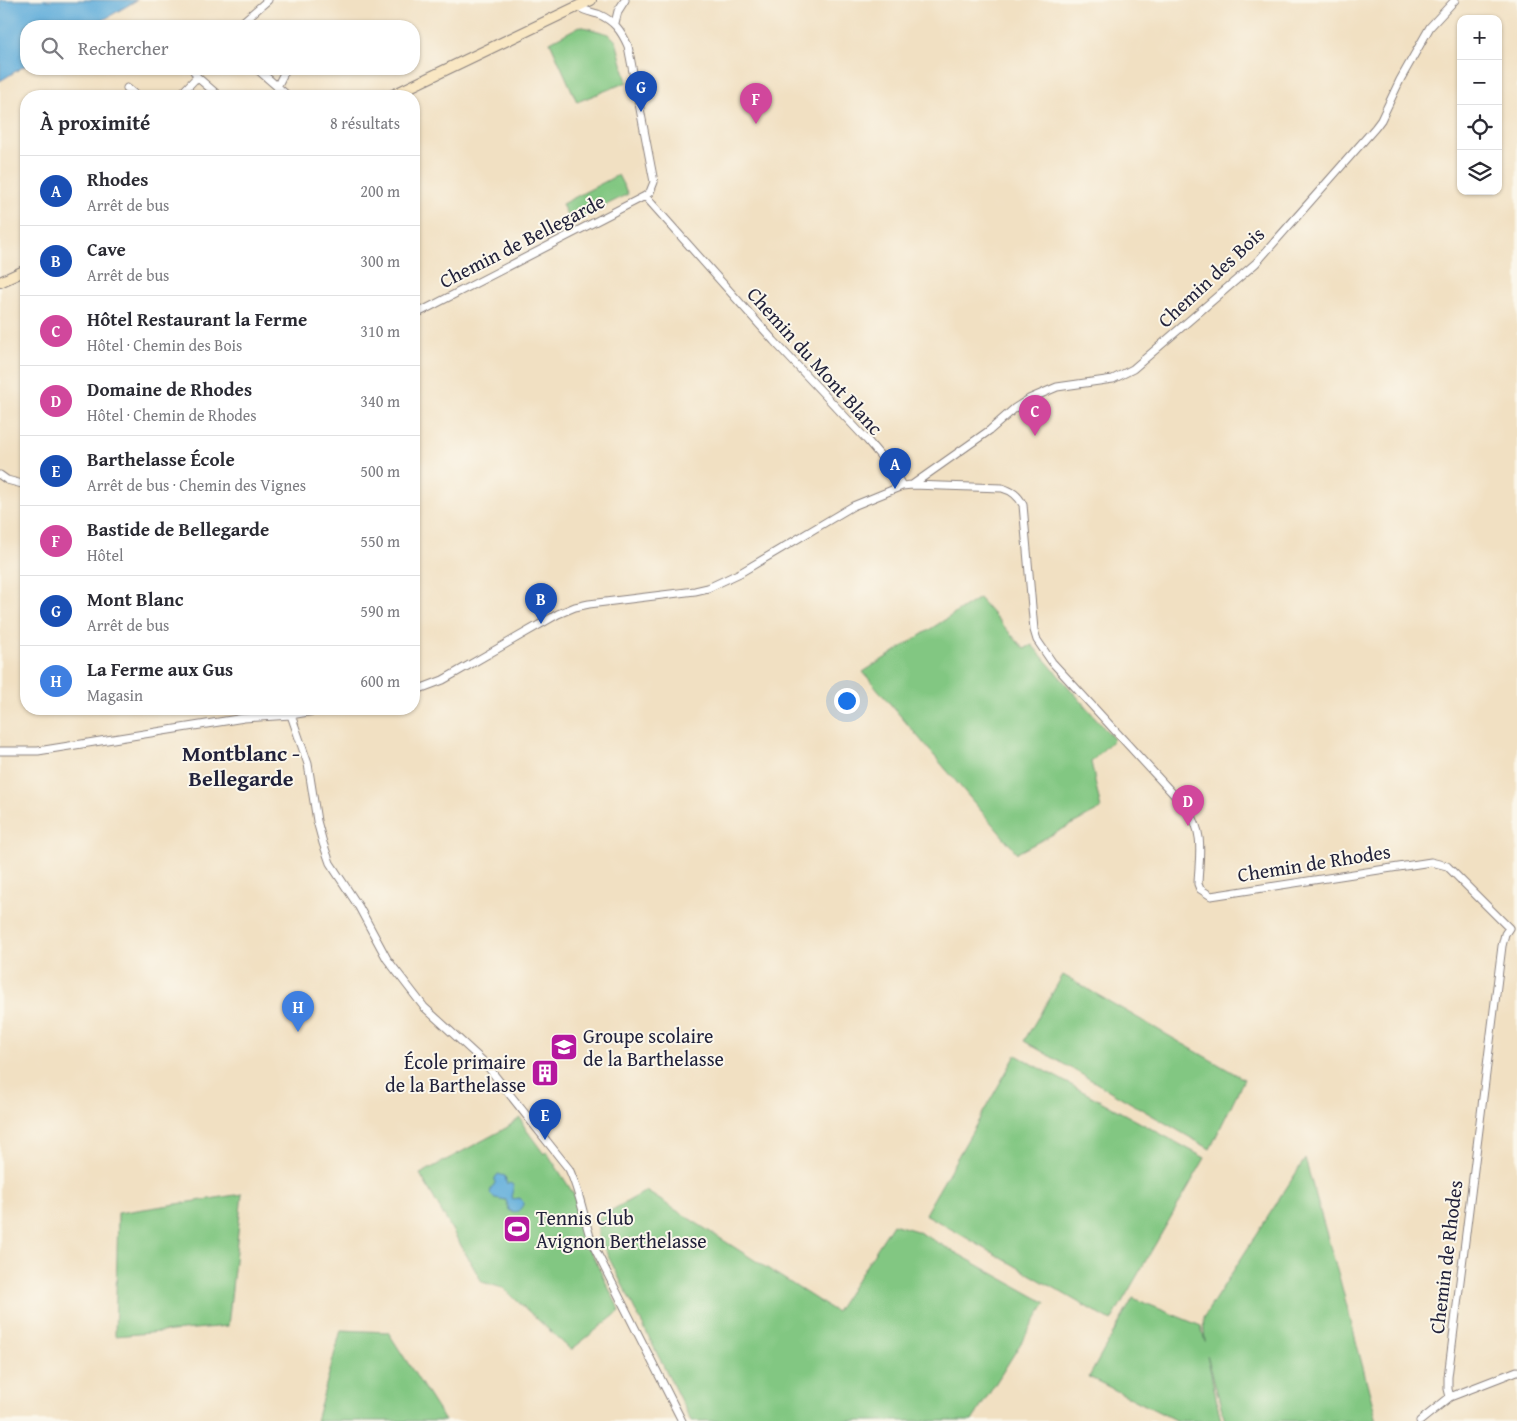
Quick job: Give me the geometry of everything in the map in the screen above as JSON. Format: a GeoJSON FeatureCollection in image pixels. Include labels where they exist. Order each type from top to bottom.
{"type":"FeatureCollection","features":[{"type":"Feature","properties":{"kind":"street"},"geometry":{"type":"LineString","coordinates":[[245,20],[268,0]]}},
{"type":"Feature","properties":{"kind":"street"},"geometry":{"type":"LineString","coordinates":[[404,90],[592,0]]}},
{"type":"Feature","properties":{"kind":"street"},"geometry":{"type":"LineString","coordinates":[[615,23],[618,11],[625,0]]}},
{"type":"Feature","properties":{"kind":"street","name":"Chemin des Bois"},"geometry":{"type":"LineString","coordinates":[[912,484],[990,430],[1028,399],[1057,386],[1113,379],[1133,368],[1256,263],[1375,128],[1430,27],[1456,0]]}},
{"type":"Feature","properties":{"kind":"street"},"geometry":{"type":"LineString","coordinates":[[579,7],[615,23],[622,32],[628,46],[654,182],[650,192],[645,196]]}},
{"type":"Feature","properties":{"kind":"street"},"geometry":{"type":"LineString","coordinates":[[263,75],[280,90]]}},
{"type":"Feature","properties":{"kind":"street"},"geometry":{"type":"LineString","coordinates":[[277,87],[283,75]]}},
{"type":"Feature","properties":{"kind":"street"},"geometry":{"type":"LineString","coordinates":[[185,90],[197,77],[212,90]]}},
{"type":"Feature","properties":{"kind":"street","name":"Chemin de Bellegarde"},"geometry":{"type":"LineString","coordinates":[[420,312],[645,196]]}},
{"type":"Feature","properties":{"kind":"street","name":"Chemin du Mont Blanc"},"geometry":{"type":"LineString","coordinates":[[645,196],[768,335],[867,440],[895,473],[902,486]]}},
{"type":"Feature","properties":{"kind":"street"},"geometry":{"type":"LineString","coordinates":[[0,282],[20,273]]}},
{"type":"Feature","properties":{"kind":"street"},"geometry":{"type":"LineString","coordinates":[[0,475],[7,480],[20,483]]}},
{"type":"Feature","properties":{"kind":"street","name":"Chemin de Rhodes"},"geometry":{"type":"LineString","coordinates":[[902,486],[912,484],[1002,488],[1012,491],[1019,497],[1023,505],[1034,630],[1037,640],[1052,662],[1188,810],[1198,828],[1200,836],[1198,884],[1206,894],[1211,896],[1431,862],[1447,866],[1509,928],[1505,934],[1500,956],[1448,1377],[1450,1397]]}},
{"type":"Feature","properties":{"kind":"street"},"geometry":{"type":"LineString","coordinates":[[420,689],[443,680],[558,614],[575,607],[696,591],[724,582],[853,506],[902,486]]}},
{"type":"Feature","properties":{"kind":"street"},"geometry":{"type":"LineString","coordinates":[[0,751],[38,751],[244,718],[296,715]]}},
{"type":"Feature","properties":{"kind":"street"},"geometry":{"type":"LineString","coordinates":[[291,716],[308,764],[317,821],[330,864],[359,907],[395,971],[439,1022],[484,1062],[569,1169],[576,1184],[592,1243],[682,1421]]}},
{"type":"Feature","properties":{"kind":"street"},"geometry":{"type":"LineString","coordinates":[[1509,928],[1517,923]]}},
{"type":"Feature","properties":{"kind":"street"},"geometry":{"type":"LineString","coordinates":[[1420,1421],[1450,1397],[1517,1371]]}},
{"type":"Feature","properties":{"kind":"green space"},"geometry":{"type":"Polygon","coordinates":[[[580,26],[609,34],[616,41],[627,82],[577,102],[550,42],[580,26]]]}},
{"type":"Feature","properties":{"kind":"green space"},"geometry":{"type":"Polygon","coordinates":[[[618,175],[628,194],[570,223],[562,204],[618,175]]]}},
{"type":"Feature","properties":{"kind":"green space"},"geometry":{"type":"Polygon","coordinates":[[[979,598],[1024,649],[1032,645],[1114,739],[1091,762],[1101,809],[1017,853],[863,672],[979,598]]]}},
{"type":"Feature","properties":{"kind":"green space"},"geometry":{"type":"Polygon","coordinates":[[[1063,975],[1244,1079],[1210,1149],[1024,1041],[1063,975]]]}},
{"type":"Feature","properties":{"kind":"green space"},"geometry":{"type":"Polygon","coordinates":[[[1016,1055],[1205,1158],[1111,1321],[925,1214],[1016,1055]]]}},
{"type":"Feature","properties":{"kind":"green space","name":"Tennis Club Avignon Berthelasse"},"geometry":{"type":"Polygon","coordinates":[[[520,1118],[544,1154],[546,1151],[575,1196],[584,1238],[620,1311],[571,1350],[503,1288],[482,1282],[420,1174],[506,1128],[520,1118]]]}},
{"type":"Feature","properties":{"kind":"green space"},"geometry":{"type":"Polygon","coordinates":[[[1305,1159],[1340,1280],[1377,1421],[1225,1421],[1207,1355],[1221,1421],[1177,1421],[1089,1377],[1133,1298],[1201,1326],[1205,1342],[1203,1318],[1305,1159]]]}},
{"type":"Feature","properties":{"kind":"green space"},"geometry":{"type":"Polygon","coordinates":[[[646,1191],[836,1312],[893,1224],[917,1231],[1046,1303],[972,1421],[691,1421],[598,1236],[598,1218],[646,1191]]]}},
{"type":"Feature","properties":{"kind":"green space"},"geometry":{"type":"Polygon","coordinates":[[[242,1194],[228,1326],[115,1336],[118,1213],[242,1194]]]}},
{"type":"Feature","properties":{"kind":"green space"},"geometry":{"type":"Polygon","coordinates":[[[341,1330],[388,1332],[445,1421],[316,1421],[341,1330]]]}},
{"type":"Feature","properties":{"kind":"water"},"geometry":{"type":"Polygon","coordinates":[[[0,0],[137,0],[103,20],[20,20],[20,69],[0,81],[0,0]]]}},
{"type":"Feature","properties":{"kind":"water"},"geometry":{"type":"Polygon","coordinates":[[[498,1174],[505,1176],[507,1185],[509,1183],[514,1185],[511,1197],[513,1199],[520,1198],[523,1202],[518,1212],[514,1213],[509,1210],[506,1200],[495,1198],[490,1194],[498,1174]]]}},
{"type":"Feature","properties":{"kind":"place","name":"Mont Blanc"},"geometry":{"type":"Point","coordinates":[641,112]}},
{"type":"Feature","properties":{"kind":"place","name":"Bastide de Bellegarde"},"geometry":{"type":"Point","coordinates":[756,124]}},
{"type":"Feature","properties":{"kind":"place","name":"Hôtel Restaurant la Ferme"},"geometry":{"type":"Point","coordinates":[1035,436]}},
{"type":"Feature","properties":{"kind":"place","name":"Rhodes"},"geometry":{"type":"Point","coordinates":[895,489]}},
{"type":"Feature","properties":{"kind":"place","name":"Cave"},"geometry":{"type":"Point","coordinates":[541,624]}},
{"type":"Feature","properties":{"kind":"place","name":"Domaine de Rhodes"},"geometry":{"type":"Point","coordinates":[1188,826]}},
{"type":"Feature","properties":{"kind":"place","name":"La Ferme aux Gus"},"geometry":{"type":"Point","coordinates":[298,1032]}},
{"type":"Feature","properties":{"kind":"place","name":"Groupe scolaire de la Barthelasse"},"geometry":{"type":"Point","coordinates":[564,1047]}},
{"type":"Feature","properties":{"kind":"place","name":"École primaire de la Barthelasse"},"geometry":{"type":"Point","coordinates":[545,1073]}},
{"type":"Feature","properties":{"kind":"place","name":"Barthelasse École"},"geometry":{"type":"Point","coordinates":[545,1140]}},
{"type":"Feature","properties":{"kind":"place","name":"Tennis Club Avignon Berthelasse"},"geometry":{"type":"Point","coordinates":[517,1229]}},
{"type":"Feature","properties":{"kind":"district","name":"Montblanc - Bellegarde"},"geometry":{"type":"Point","coordinates":[241,766]}}]}
